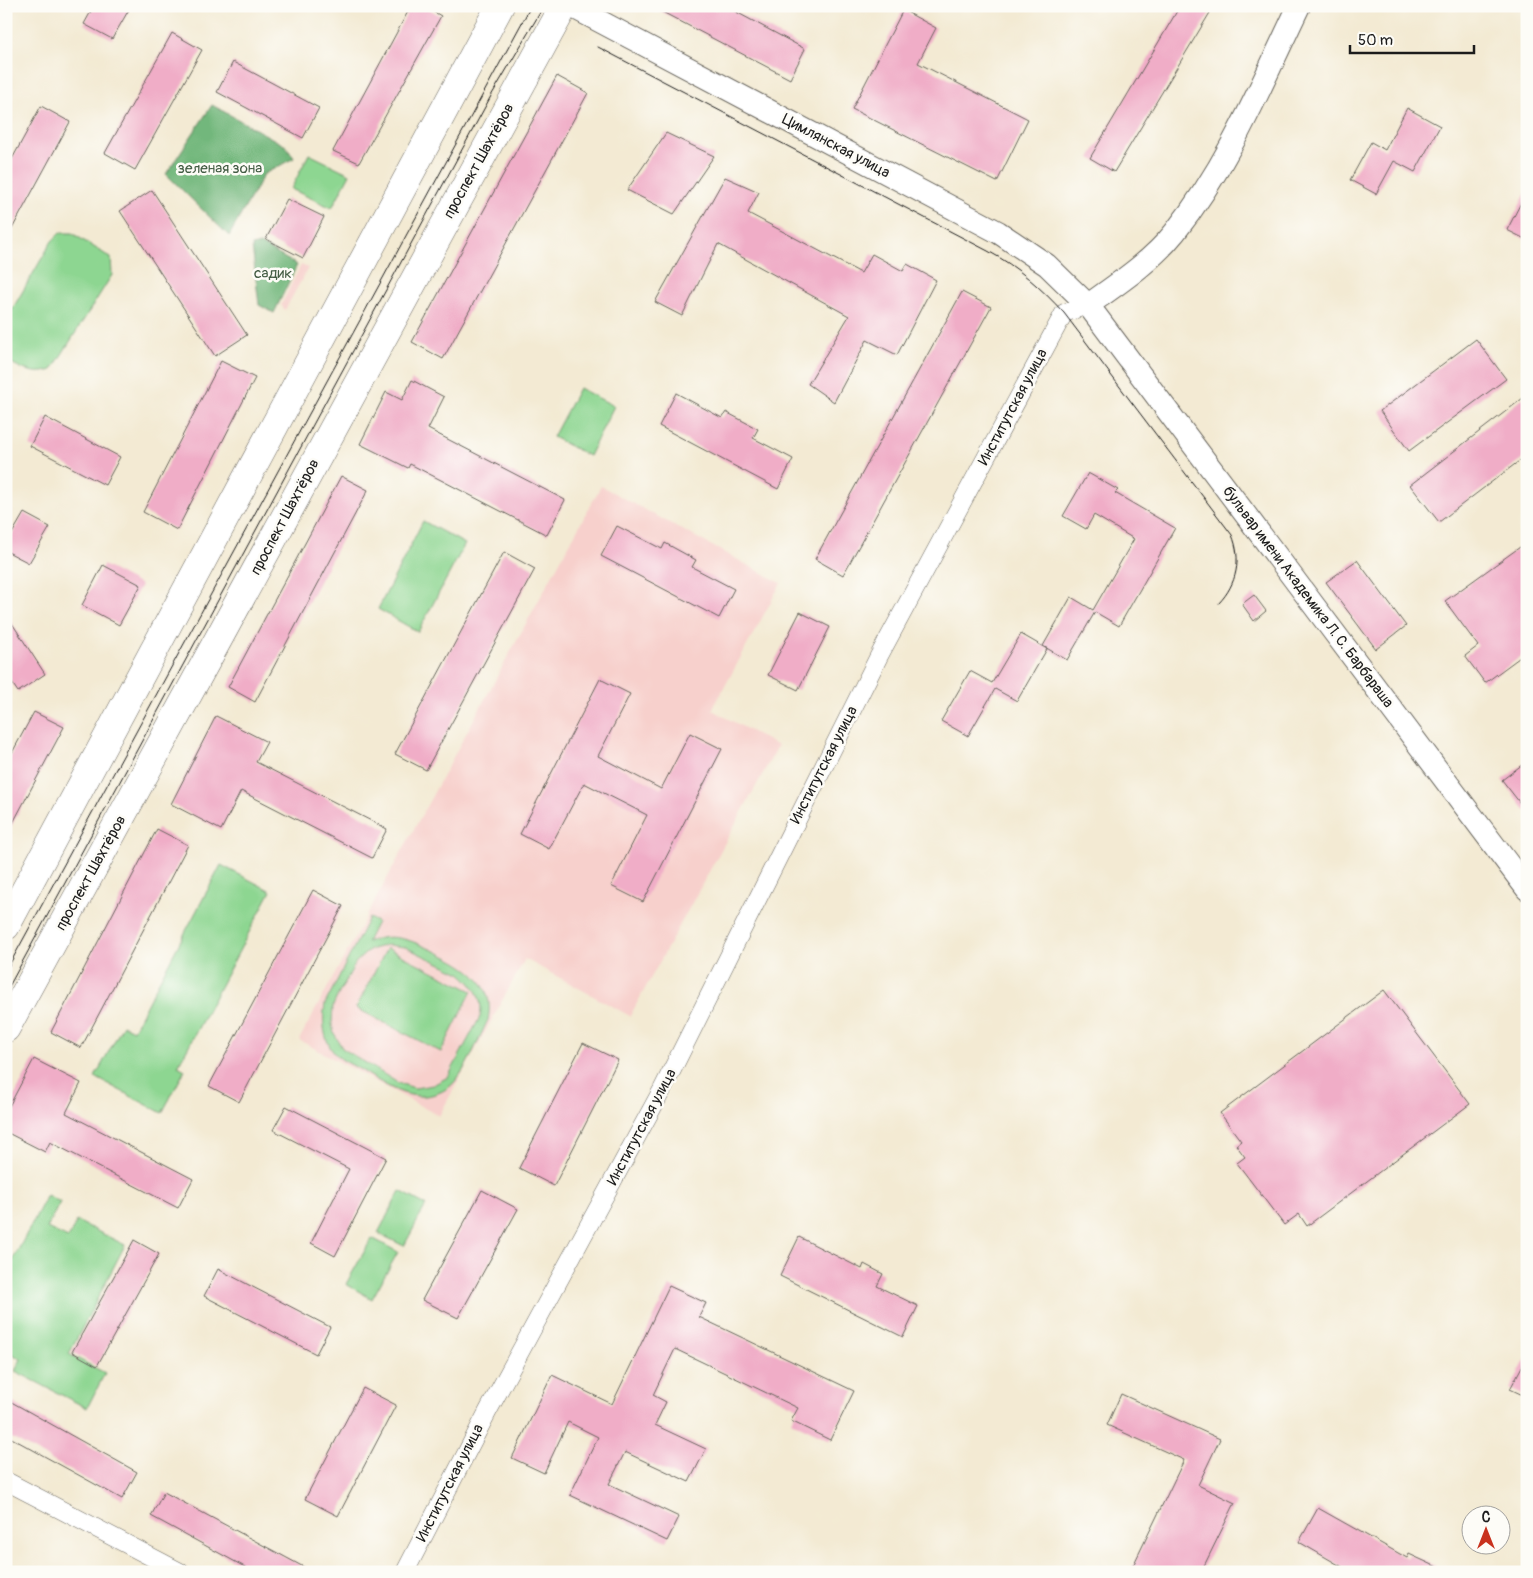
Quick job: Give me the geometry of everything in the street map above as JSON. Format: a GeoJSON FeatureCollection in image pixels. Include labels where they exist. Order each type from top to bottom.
{"type":"FeatureCollection","features":[{"type":"Feature","properties":{"kind":"main road"},"geometry":{"type":"LineString","coordinates":[[6,926],[500,6]]}},
{"type":"Feature","properties":{"kind":"main road","name":"проспект Шахтёров"},"geometry":{"type":"LineString","coordinates":[[6,1028],[564,6]]}},
{"type":"Feature","properties":{"kind":"street","name":"Цимлянская улица"},"geometry":{"type":"LineString","coordinates":[[571,6],[998,232],[1047,265],[1088,305]]}},
{"type":"Feature","properties":{"kind":"street","name":"Институтская улица"},"geometry":{"type":"LineString","coordinates":[[405,1572],[488,1411],[662,1090],[879,656],[1064,313],[1088,305],[1141,266],[1175,232],[1229,153],[1300,6]]}},
{"type":"Feature","properties":{"kind":"street","name":"бульвар имени Академика Л. С. Барбараша"},"geometry":{"type":"LineString","coordinates":[[1088,305],[1527,889]]}},
{"type":"Feature","properties":{"kind":"street"},"geometry":{"type":"LineString","coordinates":[[6,1481],[180,1572]]}},
{"type":"Feature","properties":{"kind":"shaded area"},"geometry":{"type":"Polygon","coordinates":[[[301,265],[308,268],[285,310],[281,305],[301,265]]]}},
{"type":"Feature","properties":{"kind":"shaded area"},"geometry":{"type":"Polygon","coordinates":[[[601,486],[781,583],[712,710],[778,746],[630,1016],[525,959],[439,1116],[299,1040],[601,486]]]}},
{"type":"Feature","properties":{"kind":"green space","name":"зеленая зона"},"geometry":{"type":"Polygon","coordinates":[[[212,105],[286,146],[294,158],[264,174],[229,236],[166,174],[212,105]]]}},
{"type":"Feature","properties":{"kind":"green space"},"geometry":{"type":"Polygon","coordinates":[[[309,154],[350,174],[332,208],[291,189],[309,154]]]}},
{"type":"Feature","properties":{"kind":"green space"},"geometry":{"type":"Polygon","coordinates":[[[60,233],[72,233],[111,258],[112,275],[52,370],[34,372],[23,369],[6,360],[6,320],[52,241],[60,233]]]}},
{"type":"Feature","properties":{"kind":"green space","name":"садик"},"geometry":{"type":"Polygon","coordinates":[[[260,244],[297,265],[274,313],[259,305],[252,246],[260,244]]]}},
{"type":"Feature","properties":{"kind":"green space"},"geometry":{"type":"Polygon","coordinates":[[[579,388],[614,406],[589,456],[553,437],[579,388]]]}},
{"type":"Feature","properties":{"kind":"green space"},"geometry":{"type":"Polygon","coordinates":[[[423,521],[465,544],[418,632],[378,609],[423,521]]]}},
{"type":"Feature","properties":{"kind":"green space"},"geometry":{"type":"Polygon","coordinates":[[[221,865],[271,891],[178,1066],[185,1070],[162,1113],[95,1077],[123,1025],[133,1030],[221,865]]]}},
{"type":"Feature","properties":{"kind":"green space"},"geometry":{"type":"Polygon","coordinates":[[[369,918],[377,922],[367,942],[394,937],[419,944],[448,957],[468,970],[483,985],[489,1007],[488,1020],[471,1057],[454,1083],[436,1094],[414,1096],[382,1083],[335,1054],[328,1043],[324,1030],[325,1004],[369,918]],[[387,945],[369,950],[356,962],[333,1006],[332,1024],[334,1033],[342,1048],[398,1083],[415,1088],[433,1085],[448,1077],[480,1017],[481,1004],[474,987],[460,973],[405,947],[387,945]]]}},
{"type":"Feature","properties":{"kind":"green space"},"geometry":{"type":"Polygon","coordinates":[[[387,948],[472,991],[441,1052],[356,1008],[387,948]]]}},
{"type":"Feature","properties":{"kind":"green space"},"geometry":{"type":"Polygon","coordinates":[[[400,1191],[426,1205],[404,1246],[378,1233],[400,1191]]]}},
{"type":"Feature","properties":{"kind":"green space"},"geometry":{"type":"Polygon","coordinates":[[[47,1195],[60,1202],[47,1228],[68,1238],[77,1221],[125,1245],[69,1354],[105,1373],[87,1408],[15,1371],[21,1359],[6,1351],[6,1273],[47,1195]]]}},
{"type":"Feature","properties":{"kind":"green space"},"geometry":{"type":"Polygon","coordinates":[[[372,1238],[398,1252],[372,1299],[346,1284],[372,1238]]]}},
{"type":"Feature","properties":{"kind":"building"},"geometry":{"type":"Polygon","coordinates":[[[94,6],[131,6],[112,39],[84,24],[94,6]]]}},
{"type":"Feature","properties":{"kind":"building"},"geometry":{"type":"Polygon","coordinates":[[[411,6],[424,6],[441,16],[359,163],[333,151],[411,6]]]}},
{"type":"Feature","properties":{"kind":"building"},"geometry":{"type":"Polygon","coordinates":[[[651,6],[710,6],[717,10],[720,6],[725,6],[805,49],[790,79],[651,6]]]}},
{"type":"Feature","properties":{"kind":"building"},"geometry":{"type":"Polygon","coordinates":[[[1180,6],[1214,6],[1114,172],[1090,158],[1180,6]]]}},
{"type":"Feature","properties":{"kind":"building"},"geometry":{"type":"Polygon","coordinates":[[[903,10],[936,28],[918,63],[1028,119],[997,182],[852,109],[903,10]]]}},
{"type":"Feature","properties":{"kind":"building"},"geometry":{"type":"Polygon","coordinates":[[[172,33],[202,50],[135,170],[105,153],[172,33]]]}},
{"type":"Feature","properties":{"kind":"building"},"geometry":{"type":"Polygon","coordinates":[[[233,62],[319,108],[303,138],[217,92],[233,62]]]}},
{"type":"Feature","properties":{"kind":"building"},"geometry":{"type":"Polygon","coordinates":[[[557,76],[588,93],[443,359],[412,342],[557,76]]]}},
{"type":"Feature","properties":{"kind":"building"},"geometry":{"type":"Polygon","coordinates":[[[41,106],[70,122],[6,240],[6,170],[41,106]]]}},
{"type":"Feature","properties":{"kind":"building"},"geometry":{"type":"Polygon","coordinates":[[[1407,108],[1440,126],[1415,172],[1394,161],[1376,194],[1350,180],[1371,142],[1385,150],[1407,108]]]}},
{"type":"Feature","properties":{"kind":"building"},"geometry":{"type":"Polygon","coordinates":[[[666,133],[714,156],[674,214],[627,190],[666,133]]]}},
{"type":"Feature","properties":{"kind":"building"},"geometry":{"type":"Polygon","coordinates":[[[725,177],[759,192],[748,213],[861,273],[872,254],[903,271],[907,264],[936,280],[897,355],[867,340],[834,402],[808,384],[849,316],[718,244],[682,316],[655,302],[725,177]]]}},
{"type":"Feature","properties":{"kind":"building"},"geometry":{"type":"Polygon","coordinates":[[[152,190],[247,335],[215,356],[120,211],[152,190]]]}},
{"type":"Feature","properties":{"kind":"building"},"geometry":{"type":"Polygon","coordinates":[[[1527,191],[1527,240],[1507,230],[1527,191]]]}},
{"type":"Feature","properties":{"kind":"building"},"geometry":{"type":"Polygon","coordinates":[[[287,199],[324,217],[303,258],[266,239],[287,199]]]}},
{"type":"Feature","properties":{"kind":"building"},"geometry":{"type":"Polygon","coordinates":[[[962,292],[991,307],[843,575],[815,559],[962,292]]]}},
{"type":"Feature","properties":{"kind":"building"},"geometry":{"type":"Polygon","coordinates":[[[1476,339],[1506,379],[1409,451],[1380,411],[1476,339]]]}},
{"type":"Feature","properties":{"kind":"building"},"geometry":{"type":"Polygon","coordinates":[[[221,361],[255,378],[177,530],[143,512],[221,361]]]}},
{"type":"Feature","properties":{"kind":"building"},"geometry":{"type":"Polygon","coordinates":[[[412,380],[444,397],[428,429],[565,500],[547,535],[410,464],[408,468],[360,444],[386,392],[402,400],[412,380]]]}},
{"type":"Feature","properties":{"kind":"building"},"geometry":{"type":"Polygon","coordinates":[[[676,393],[722,418],[726,412],[758,429],[753,438],[793,459],[778,489],[659,426],[676,393]]]}},
{"type":"Feature","properties":{"kind":"building"},"geometry":{"type":"Polygon","coordinates":[[[1527,395],[1527,455],[1439,522],[1410,485],[1527,395]]]}},
{"type":"Feature","properties":{"kind":"building"},"geometry":{"type":"Polygon","coordinates":[[[45,417],[120,457],[105,485],[30,446],[45,417]]]}},
{"type":"Feature","properties":{"kind":"building"},"geometry":{"type":"Polygon","coordinates":[[[1088,473],[1118,490],[1115,493],[1175,528],[1119,626],[1095,612],[1067,660],[1043,646],[1071,597],[1093,610],[1134,539],[1094,515],[1086,529],[1063,516],[1088,473]]]}},
{"type":"Feature","properties":{"kind":"building"},"geometry":{"type":"Polygon","coordinates":[[[341,476],[368,490],[255,702],[228,687],[341,476]]]}},
{"type":"Feature","properties":{"kind":"building"},"geometry":{"type":"Polygon","coordinates":[[[24,513],[50,527],[29,563],[6,551],[6,544],[24,513]]]}},
{"type":"Feature","properties":{"kind":"building"},"geometry":{"type":"Polygon","coordinates":[[[617,526],[662,549],[665,543],[696,560],[692,567],[734,589],[719,618],[601,556],[617,526]]]}},
{"type":"Feature","properties":{"kind":"building"},"geometry":{"type":"Polygon","coordinates":[[[1527,542],[1527,652],[1485,683],[1465,656],[1478,646],[1445,601],[1527,542]]]}},
{"type":"Feature","properties":{"kind":"building"},"geometry":{"type":"Polygon","coordinates":[[[504,552],[535,569],[426,770],[395,754],[504,552]]]}},
{"type":"Feature","properties":{"kind":"building"},"geometry":{"type":"Polygon","coordinates":[[[1357,560],[1406,626],[1376,649],[1326,582],[1357,560]]]}},
{"type":"Feature","properties":{"kind":"building"},"geometry":{"type":"Polygon","coordinates":[[[103,565],[141,585],[119,625],[82,605],[103,565]]]}},
{"type":"Feature","properties":{"kind":"building"},"geometry":{"type":"Polygon","coordinates":[[[1254,595],[1266,611],[1254,621],[1242,604],[1254,595]]]}},
{"type":"Feature","properties":{"kind":"building"},"geometry":{"type":"Polygon","coordinates":[[[800,612],[830,627],[798,690],[768,675],[800,612]]]}},
{"type":"Feature","properties":{"kind":"building"},"geometry":{"type":"Polygon","coordinates":[[[6,614],[45,674],[18,692],[6,674],[6,614]]]}},
{"type":"Feature","properties":{"kind":"building"},"geometry":{"type":"Polygon","coordinates":[[[1021,634],[1047,649],[1017,701],[995,689],[968,736],[941,721],[970,671],[992,683],[1021,634]]]}},
{"type":"Feature","properties":{"kind":"building"},"geometry":{"type":"Polygon","coordinates":[[[600,679],[630,694],[598,756],[661,789],[690,733],[722,749],[643,902],[611,886],[647,815],[584,783],[549,849],[520,834],[600,679]]]}},
{"type":"Feature","properties":{"kind":"building"},"geometry":{"type":"Polygon","coordinates":[[[34,712],[64,727],[6,836],[6,764],[34,712]]]}},
{"type":"Feature","properties":{"kind":"building"},"geometry":{"type":"Polygon","coordinates":[[[216,716],[267,742],[256,762],[387,829],[372,858],[241,791],[221,830],[171,804],[216,716]]]}},
{"type":"Feature","properties":{"kind":"building"},"geometry":{"type":"Polygon","coordinates":[[[1527,761],[1527,812],[1502,780],[1527,761]]]}},
{"type":"Feature","properties":{"kind":"building"},"geometry":{"type":"Polygon","coordinates":[[[157,829],[188,845],[81,1048],[51,1032],[157,829]]]}},
{"type":"Feature","properties":{"kind":"building"},"geometry":{"type":"Polygon","coordinates":[[[313,890],[343,906],[239,1102],[209,1086],[313,890]]]}},
{"type":"Feature","properties":{"kind":"building"},"geometry":{"type":"Polygon","coordinates":[[[1384,990],[1470,1104],[1307,1226],[1299,1214],[1284,1225],[1237,1163],[1245,1157],[1236,1145],[1241,1141],[1220,1113],[1384,990]]]}},
{"type":"Feature","properties":{"kind":"building"},"geometry":{"type":"Polygon","coordinates":[[[583,1043],[618,1060],[554,1186],[519,1168],[583,1043]]]}},
{"type":"Feature","properties":{"kind":"building"},"geometry":{"type":"Polygon","coordinates":[[[34,1059],[81,1083],[66,1113],[193,1179],[178,1208],[50,1142],[45,1152],[6,1132],[6,1112],[34,1059]]]}},
{"type":"Feature","properties":{"kind":"building"},"geometry":{"type":"Polygon","coordinates":[[[286,1106],[386,1158],[335,1256],[311,1243],[349,1169],[273,1130],[286,1106]]]}},
{"type":"Feature","properties":{"kind":"building"},"geometry":{"type":"Polygon","coordinates":[[[482,1190],[518,1209],[458,1318],[422,1300],[482,1190]]]}},
{"type":"Feature","properties":{"kind":"building"},"geometry":{"type":"Polygon","coordinates":[[[799,1237],[862,1269],[864,1264],[883,1274],[877,1286],[918,1306],[903,1337],[780,1276],[799,1237]]]}},
{"type":"Feature","properties":{"kind":"building"},"geometry":{"type":"Polygon","coordinates":[[[134,1240],[159,1254],[97,1366],[72,1352],[134,1240]]]}},
{"type":"Feature","properties":{"kind":"building"},"geometry":{"type":"Polygon","coordinates":[[[218,1269],[330,1327],[316,1354],[204,1296],[218,1269]]]}},
{"type":"Feature","properties":{"kind":"building"},"geometry":{"type":"Polygon","coordinates":[[[669,1286],[706,1303],[699,1317],[854,1391],[830,1440],[791,1421],[798,1408],[675,1349],[653,1395],[666,1402],[655,1425],[706,1449],[689,1482],[625,1452],[609,1484],[679,1517],[667,1541],[570,1495],[598,1437],[568,1422],[544,1473],[512,1458],[552,1375],[612,1404],[669,1286]]]}},
{"type":"Feature","properties":{"kind":"building"},"geometry":{"type":"Polygon","coordinates":[[[1527,1357],[1527,1397],[1510,1389],[1527,1357]]]}},
{"type":"Feature","properties":{"kind":"building"},"geometry":{"type":"Polygon","coordinates":[[[363,1388],[396,1405],[338,1516],[305,1499],[363,1388]]]}},
{"type":"Feature","properties":{"kind":"building"},"geometry":{"type":"Polygon","coordinates":[[[1121,1394],[1220,1439],[1198,1485],[1235,1503],[1201,1572],[1130,1572],[1184,1460],[1107,1425],[1121,1394]]]}},
{"type":"Feature","properties":{"kind":"building"},"geometry":{"type":"Polygon","coordinates":[[[6,1399],[137,1472],[122,1499],[6,1435],[6,1399]]]}},
{"type":"Feature","properties":{"kind":"building"},"geometry":{"type":"Polygon","coordinates":[[[164,1492],[313,1572],[254,1572],[151,1516],[164,1492]]]}},
{"type":"Feature","properties":{"kind":"building"},"geometry":{"type":"Polygon","coordinates":[[[1318,1508],[1407,1558],[1409,1554],[1448,1572],[1351,1572],[1299,1542],[1318,1508]]]}},
{"type":"Feature","properties":{"kind":"tram line"},"geometry":{"type":"LineString","coordinates":[[6,971],[531,6]]}},
{"type":"Feature","properties":{"kind":"tram line"},"geometry":{"type":"LineString","coordinates":[[6,992],[491,96],[544,6]]}},
{"type":"Feature","properties":{"kind":"tram line"},"geometry":{"type":"LineString","coordinates":[[598,47],[988,251],[1019,271],[1047,295],[1064,313],[1232,535],[1237,553],[1236,571],[1230,588],[1219,603]]}}]}
